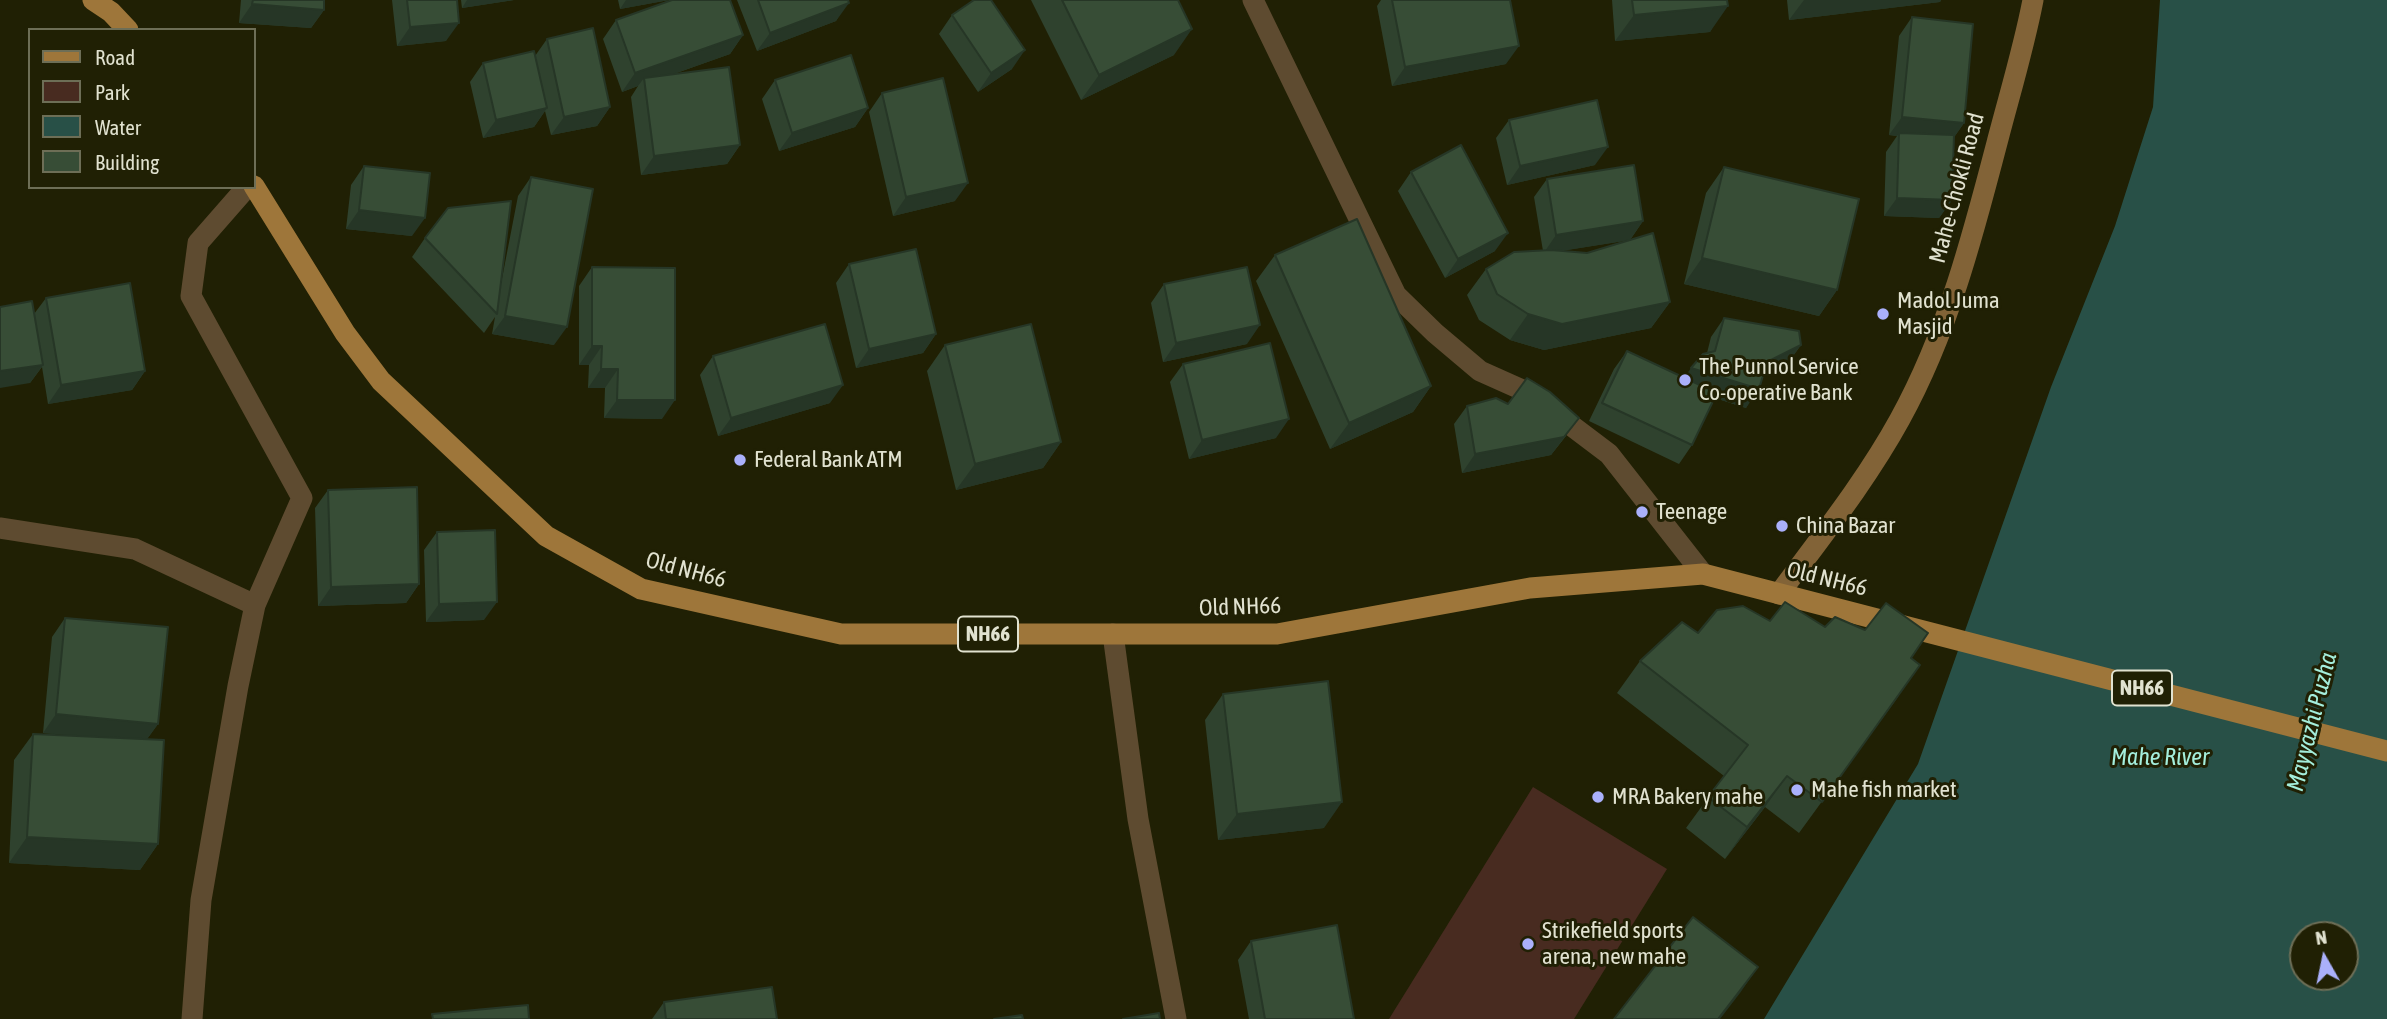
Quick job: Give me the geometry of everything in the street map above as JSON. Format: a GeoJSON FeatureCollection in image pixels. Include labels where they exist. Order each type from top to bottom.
{"type":"FeatureCollection","features":[{"type":"Feature","properties":{"kind":"main road"},"geometry":{"type":"LineString","coordinates":[[93,0],[111,12],[126,28]]}},
{"type":"Feature","properties":{"kind":"main road","name":"Old NH66"},"geometry":{"type":"LineString","coordinates":[[256,189],[345,332],[381,382],[546,536],[641,589],[841,634],[1277,634],[1530,588],[1703,574],[2387,751]]}},
{"type":"Feature","properties":{"kind":"street"},"geometry":{"type":"LineString","coordinates":[[1253,0],[1396,295],[1480,371],[1527,392],[1609,454],[1703,574]]}},
{"type":"Feature","properties":{"kind":"street","name":"Mahe-Chokli Road"},"geometry":{"type":"LineString","coordinates":[[1779,594],[1866,475],[1900,419],[1933,355],[1960,276],[2033,0]]}},
{"type":"Feature","properties":{"kind":"street"},"geometry":{"type":"LineString","coordinates":[[192,1019],[201,900],[238,686],[255,605],[302,498],[191,296],[198,243],[245,189]]}},
{"type":"Feature","properties":{"kind":"street"},"geometry":{"type":"LineString","coordinates":[[0,528],[135,549],[255,605]]}},
{"type":"Feature","properties":{"kind":"street"},"geometry":{"type":"LineString","coordinates":[[1113,634],[1138,819],[1177,1019]]}},
{"type":"Feature","properties":{"kind":"green space","name":"Strikefield sports arena, new mahe"},"geometry":{"type":"Polygon","coordinates":[[[1533,787],[1667,869],[1574,1019],[1389,1019],[1533,787]]]}},
{"type":"Feature","properties":{"kind":"water","name":"Mahe River"},"geometry":{"type":"Polygon","coordinates":[[[2160,0],[2387,0],[2387,1019],[1764,1019],[1918,764],[2051,387],[2115,226],[2153,107],[2160,0]]]}},
{"type":"Feature","properties":{"kind":"building"},"geometry":{"type":"Polygon","coordinates":[[[253,0],[324,0],[324,10],[252,4],[253,0]]]}},
{"type":"Feature","properties":{"kind":"building"},"geometry":{"type":"Polygon","coordinates":[[[407,0],[457,0],[459,23],[410,27],[407,0]]]}},
{"type":"Feature","properties":{"kind":"building"},"geometry":{"type":"Polygon","coordinates":[[[672,0],[730,0],[743,35],[635,73],[616,20],[672,0]]]}},
{"type":"Feature","properties":{"kind":"building"},"geometry":{"type":"Polygon","coordinates":[[[758,0],[848,0],[849,3],[770,33],[758,0]]]}},
{"type":"Feature","properties":{"kind":"building"},"geometry":{"type":"Polygon","coordinates":[[[974,0],[991,0],[1025,50],[991,73],[952,15],[974,0]]]}},
{"type":"Feature","properties":{"kind":"building"},"geometry":{"type":"Polygon","coordinates":[[[1062,0],[1178,0],[1192,29],[1099,75],[1062,0]]]}},
{"type":"Feature","properties":{"kind":"building"},"geometry":{"type":"Polygon","coordinates":[[[1392,0],[1510,0],[1519,46],[1405,67],[1392,0]]]}},
{"type":"Feature","properties":{"kind":"building"},"geometry":{"type":"Polygon","coordinates":[[[1632,0],[1727,0],[1728,6],[1634,15],[1632,0]]]}},
{"type":"Feature","properties":{"kind":"building"},"geometry":{"type":"Polygon","coordinates":[[[1912,17],[1973,24],[1964,123],[1902,117],[1912,17]]]}},
{"type":"Feature","properties":{"kind":"building"},"geometry":{"type":"Polygon","coordinates":[[[593,28],[610,107],[564,117],[547,39],[593,28]]]}},
{"type":"Feature","properties":{"kind":"building"},"geometry":{"type":"Polygon","coordinates":[[[534,51],[547,108],[496,120],[483,63],[534,51]]]}},
{"type":"Feature","properties":{"kind":"building"},"geometry":{"type":"Polygon","coordinates":[[[851,55],[868,108],[792,133],[775,80],[851,55]]]}},
{"type":"Feature","properties":{"kind":"building"},"geometry":{"type":"Polygon","coordinates":[[[729,67],[740,145],[654,156],[644,78],[729,67]]]}},
{"type":"Feature","properties":{"kind":"building"},"geometry":{"type":"Polygon","coordinates":[[[943,78],[968,183],[906,197],[882,93],[943,78]]]}},
{"type":"Feature","properties":{"kind":"building"},"geometry":{"type":"Polygon","coordinates":[[[1597,100],[1608,147],[1520,166],[1509,120],[1597,100]]]}},
{"type":"Feature","properties":{"kind":"building"},"geometry":{"type":"Polygon","coordinates":[[[1899,133],[1954,135],[1952,200],[1897,198],[1899,133]]]}},
{"type":"Feature","properties":{"kind":"building"},"geometry":{"type":"Polygon","coordinates":[[[1461,145],[1508,233],[1458,259],[1411,172],[1461,145]]]}},
{"type":"Feature","properties":{"kind":"building"},"geometry":{"type":"Polygon","coordinates":[[[1634,165],[1643,221],[1556,235],[1547,179],[1634,165]]]}},
{"type":"Feature","properties":{"kind":"building"},"geometry":{"type":"Polygon","coordinates":[[[364,166],[430,173],[425,218],[359,210],[364,166]]]}},
{"type":"Feature","properties":{"kind":"building"},"geometry":{"type":"Polygon","coordinates":[[[1724,167],[1859,199],[1837,290],[1702,258],[1724,167]]]}},
{"type":"Feature","properties":{"kind":"building"},"geometry":{"type":"Polygon","coordinates":[[[531,177],[593,189],[567,327],[505,316],[531,177]]]}},
{"type":"Feature","properties":{"kind":"building"},"geometry":{"type":"Polygon","coordinates":[[[511,201],[497,314],[425,238],[448,208],[511,201]]]}},
{"type":"Feature","properties":{"kind":"building"},"geometry":{"type":"Polygon","coordinates":[[[1357,219],[1431,386],[1349,423],[1275,255],[1357,219]]]}},
{"type":"Feature","properties":{"kind":"building"},"geometry":{"type":"Polygon","coordinates":[[[1653,233],[1670,302],[1562,324],[1528,314],[1497,294],[1486,269],[1514,252],[1551,250],[1587,253],[1653,233]]]}},
{"type":"Feature","properties":{"kind":"building"},"geometry":{"type":"Polygon","coordinates":[[[916,249],[936,334],[869,349],[849,264],[916,249]]]}},
{"type":"Feature","properties":{"kind":"building"},"geometry":{"type":"Polygon","coordinates":[[[592,267],[675,268],[675,400],[617,400],[618,369],[601,369],[602,346],[592,346],[592,267]]]}},
{"type":"Feature","properties":{"kind":"building"},"geometry":{"type":"Polygon","coordinates":[[[1247,267],[1260,325],[1176,343],[1164,284],[1247,267]]]}},
{"type":"Feature","properties":{"kind":"building"},"geometry":{"type":"Polygon","coordinates":[[[130,283],[145,371],[61,385],[46,298],[130,283]]]}},
{"type":"Feature","properties":{"kind":"building"},"geometry":{"type":"Polygon","coordinates":[[[32,301],[43,365],[0,371],[0,307],[32,301]]]}},
{"type":"Feature","properties":{"kind":"building"},"geometry":{"type":"Polygon","coordinates":[[[1724,318],[1799,331],[1801,345],[1767,362],[1759,389],[1691,368],[1703,354],[1715,351],[1724,318]]]}},
{"type":"Feature","properties":{"kind":"building"},"geometry":{"type":"Polygon","coordinates":[[[825,324],[843,385],[731,418],[713,356],[825,324]]]}},
{"type":"Feature","properties":{"kind":"building"},"geometry":{"type":"Polygon","coordinates":[[[1031,324],[1061,442],[975,464],[945,345],[1031,324]]]}},
{"type":"Feature","properties":{"kind":"building"},"geometry":{"type":"Polygon","coordinates":[[[1270,343],[1289,419],[1202,440],[1183,364],[1270,343]]]}},
{"type":"Feature","properties":{"kind":"building"},"geometry":{"type":"Polygon","coordinates":[[[1627,351],[1717,393],[1692,445],[1602,403],[1627,351]]]}},
{"type":"Feature","properties":{"kind":"building"},"geometry":{"type":"Polygon","coordinates":[[[1527,378],[1550,392],[1579,418],[1564,437],[1475,454],[1467,406],[1496,398],[1508,404],[1527,378]]]}},
{"type":"Feature","properties":{"kind":"building"},"geometry":{"type":"Polygon","coordinates":[[[417,487],[419,584],[331,587],[328,490],[417,487]]]}},
{"type":"Feature","properties":{"kind":"building"},"geometry":{"type":"Polygon","coordinates":[[[495,530],[497,602],[439,604],[437,532],[495,530]]]}},
{"type":"Feature","properties":{"kind":"building"},"geometry":{"type":"Polygon","coordinates":[[[1785,602],[1825,627],[1835,617],[1865,630],[1886,603],[1928,633],[1911,658],[1920,665],[1822,802],[1787,776],[1747,827],[1708,797],[1748,745],[1640,661],[1682,622],[1698,633],[1717,610],[1743,606],[1770,621],[1785,602]]]}},
{"type":"Feature","properties":{"kind":"building"},"geometry":{"type":"Polygon","coordinates":[[[65,618],[168,627],[158,724],[56,714],[65,618]]]}},
{"type":"Feature","properties":{"kind":"building"},"geometry":{"type":"Polygon","coordinates":[[[1328,681],[1342,802],[1237,814],[1223,694],[1328,681]]]}},
{"type":"Feature","properties":{"kind":"building"},"geometry":{"type":"Polygon","coordinates":[[[33,734],[164,740],[158,844],[27,837],[33,734]]]}},
{"type":"Feature","properties":{"kind":"building"},"geometry":{"type":"Polygon","coordinates":[[[1693,917],[1758,967],[1718,1019],[1614,1019],[1693,917]]]}},
{"type":"Feature","properties":{"kind":"building"},"geometry":{"type":"Polygon","coordinates":[[[1337,925],[1354,1019],[1265,1019],[1251,941],[1337,925]]]}},
{"type":"Feature","properties":{"kind":"building"},"geometry":{"type":"Polygon","coordinates":[[[772,987],[777,1019],[666,1019],[664,1002],[772,987]]]}},
{"type":"Feature","properties":{"kind":"building"},"geometry":{"type":"Polygon","coordinates":[[[528,1005],[529,1019],[433,1019],[432,1014],[528,1005]]]}},
{"type":"Feature","properties":{"kind":"building"},"geometry":{"type":"Polygon","coordinates":[[[1159,1013],[1160,1019],[1123,1019],[1159,1013]]]}},
{"type":"Feature","properties":{"kind":"building"},"geometry":{"type":"Polygon","coordinates":[[[1022,1015],[1023,1019],[994,1019],[1022,1015]]]}},
{"type":"Feature","properties":{"kind":"place","name":"Madol Juma Masjid"},"geometry":{"type":"Point","coordinates":[1883,314]}},
{"type":"Feature","properties":{"kind":"place","name":"The Punnol Service Co-operative Bank"},"geometry":{"type":"Point","coordinates":[1685,380]}},
{"type":"Feature","properties":{"kind":"place","name":"Federal Bank ATM"},"geometry":{"type":"Point","coordinates":[740,460]}},
{"type":"Feature","properties":{"kind":"place","name":"Teenage"},"geometry":{"type":"Point","coordinates":[1642,512]}},
{"type":"Feature","properties":{"kind":"place","name":"China Bazar"},"geometry":{"type":"Point","coordinates":[1782,526]}},
{"type":"Feature","properties":{"kind":"place","name":"Mahe fish market"},"geometry":{"type":"Point","coordinates":[1797,790]}},
{"type":"Feature","properties":{"kind":"place","name":"MRA Bakery mahe"},"geometry":{"type":"Point","coordinates":[1598,797]}},
{"type":"Feature","properties":{"kind":"place","name":"Strikefield sports arena, new mahe"},"geometry":{"type":"Point","coordinates":[1528,944]}},
{"type":"Feature","properties":{"kind":"water label","name":"Mayyazhi Puzha"},"geometry":{"type":"Point","coordinates":[2312,722]}}]}
